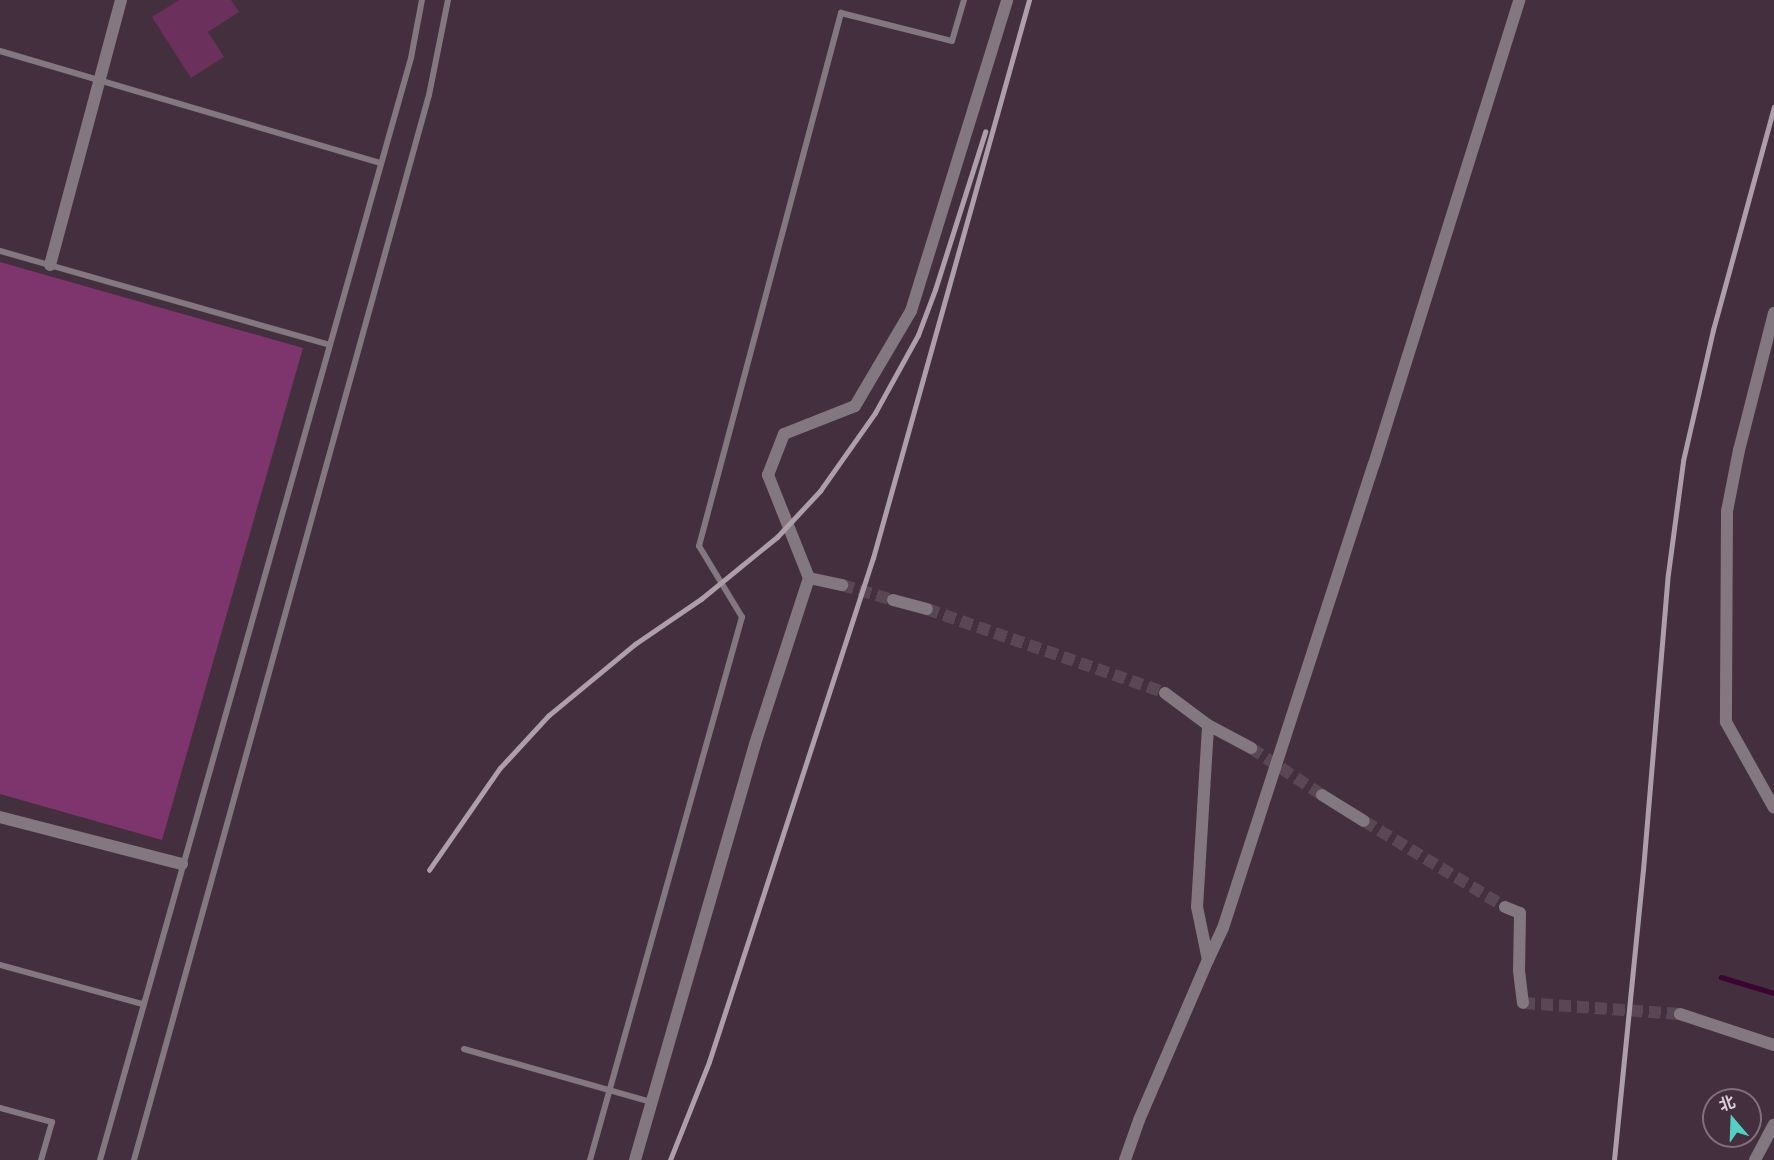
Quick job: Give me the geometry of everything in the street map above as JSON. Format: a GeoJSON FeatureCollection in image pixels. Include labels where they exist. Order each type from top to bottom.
{"type":"FeatureCollection","features":[{"type":"Feature","properties":{"kind":"street"},"geometry":{"type":"LineString","coordinates":[[50,265],[121,0]]}},
{"type":"Feature","properties":{"kind":"street"},"geometry":{"type":"LineString","coordinates":[[635,1160],[755,744],[809,578],[768,475],[784,434],[855,406],[911,310],[1007,0]]}},
{"type":"Feature","properties":{"kind":"street"},"geometry":{"type":"LineString","coordinates":[[1125,1160],[1139,1120],[1223,928],[1374,464],[1519,0]]}},
{"type":"Feature","properties":{"kind":"street"},"geometry":{"type":"LineString","coordinates":[[1774,313],[1739,450],[1727,511],[1726,722],[1774,808]]}},
{"type":"Feature","properties":{"kind":"street"},"geometry":{"type":"LineString","coordinates":[[809,578],[842,585]]}},
{"type":"Feature","properties":{"kind":"street"},"geometry":{"type":"LineString","coordinates":[[893,600],[927,609]]}},
{"type":"Feature","properties":{"kind":"street"},"geometry":{"type":"LineString","coordinates":[[1165,693],[1208,725],[1251,748]]}},
{"type":"Feature","properties":{"kind":"street"},"geometry":{"type":"LineString","coordinates":[[1208,725],[1197,907],[1208,960]]}},
{"type":"Feature","properties":{"kind":"street"},"geometry":{"type":"LineString","coordinates":[[1322,795],[1364,821]]}},
{"type":"Feature","properties":{"kind":"street"},"geometry":{"type":"LineString","coordinates":[[0,817],[182,864]]}},
{"type":"Feature","properties":{"kind":"street"},"geometry":{"type":"LineString","coordinates":[[1505,907],[1520,913],[1519,971],[1523,1003]]}},
{"type":"Feature","properties":{"kind":"street"},"geometry":{"type":"LineString","coordinates":[[1680,1014],[1774,1045]]}},
{"type":"Feature","properties":{"kind":"street"},"geometry":{"type":"LineString","coordinates":[[1755,1160],[1774,1125]]}},
{"type":"Feature","properties":{"kind":"lane"},"geometry":{"type":"LineString","coordinates":[[100,1160],[411,58],[422,0]]}},
{"type":"Feature","properties":{"kind":"lane"},"geometry":{"type":"LineString","coordinates":[[134,1160],[429,95],[448,0]]}},
{"type":"Feature","properties":{"kind":"lane"},"geometry":{"type":"LineString","coordinates":[[590,1160],[742,617],[699,546],[841,13],[952,41],[964,0]]}},
{"type":"Feature","properties":{"kind":"lane"},"geometry":{"type":"LineString","coordinates":[[0,51],[381,163]]}},
{"type":"Feature","properties":{"kind":"lane"},"geometry":{"type":"LineString","coordinates":[[0,251],[330,345]]}},
{"type":"Feature","properties":{"kind":"lane"},"geometry":{"type":"LineString","coordinates":[[0,965],[144,1004]]}},
{"type":"Feature","properties":{"kind":"lane"},"geometry":{"type":"LineString","coordinates":[[464,1049],[651,1102]]}},
{"type":"Feature","properties":{"kind":"lane"},"geometry":{"type":"LineString","coordinates":[[0,1108],[52,1122],[41,1160]]}},
{"type":"Feature","properties":{"kind":"shaded area"},"geometry":{"type":"Polygon","coordinates":[[[179,0],[231,0],[239,12],[208,32],[224,57],[191,78],[152,17],[179,0]]]}},
{"type":"Feature","properties":{"kind":"building"},"geometry":{"type":"Polygon","coordinates":[[[0,262],[303,348],[162,840],[0,794],[0,262]]]}},
{"type":"Feature","properties":{"kind":"waterway"},"geometry":{"type":"LineString","coordinates":[[1721,977],[1774,993]]}},
{"type":"Feature","properties":{"kind":"tunnel"},"geometry":{"type":"LineString","coordinates":[[842,585],[893,600]]}},
{"type":"Feature","properties":{"kind":"tunnel"},"geometry":{"type":"LineString","coordinates":[[927,609],[1165,693]]}},
{"type":"Feature","properties":{"kind":"tunnel"},"geometry":{"type":"LineString","coordinates":[[1251,748],[1322,795]]}},
{"type":"Feature","properties":{"kind":"tunnel"},"geometry":{"type":"LineString","coordinates":[[1364,821],[1505,907]]}},
{"type":"Feature","properties":{"kind":"tunnel"},"geometry":{"type":"LineString","coordinates":[[1523,1003],[1680,1014]]}},
{"type":"Feature","properties":{"kind":"railway"},"geometry":{"type":"LineString","coordinates":[[670,1160],[709,1062],[873,558],[1029,0]]}},
{"type":"Feature","properties":{"kind":"railway"},"geometry":{"type":"LineString","coordinates":[[1614,1160],[1643,870],[1668,574],[1683,461],[1713,330],[1774,107]]}},
{"type":"Feature","properties":{"kind":"railway"},"geometry":{"type":"LineString","coordinates":[[429,870],[500,768],[548,716],[635,644],[701,599],[777,537],[820,491],[875,413],[918,335],[935,290],[985,132]]}}]}
